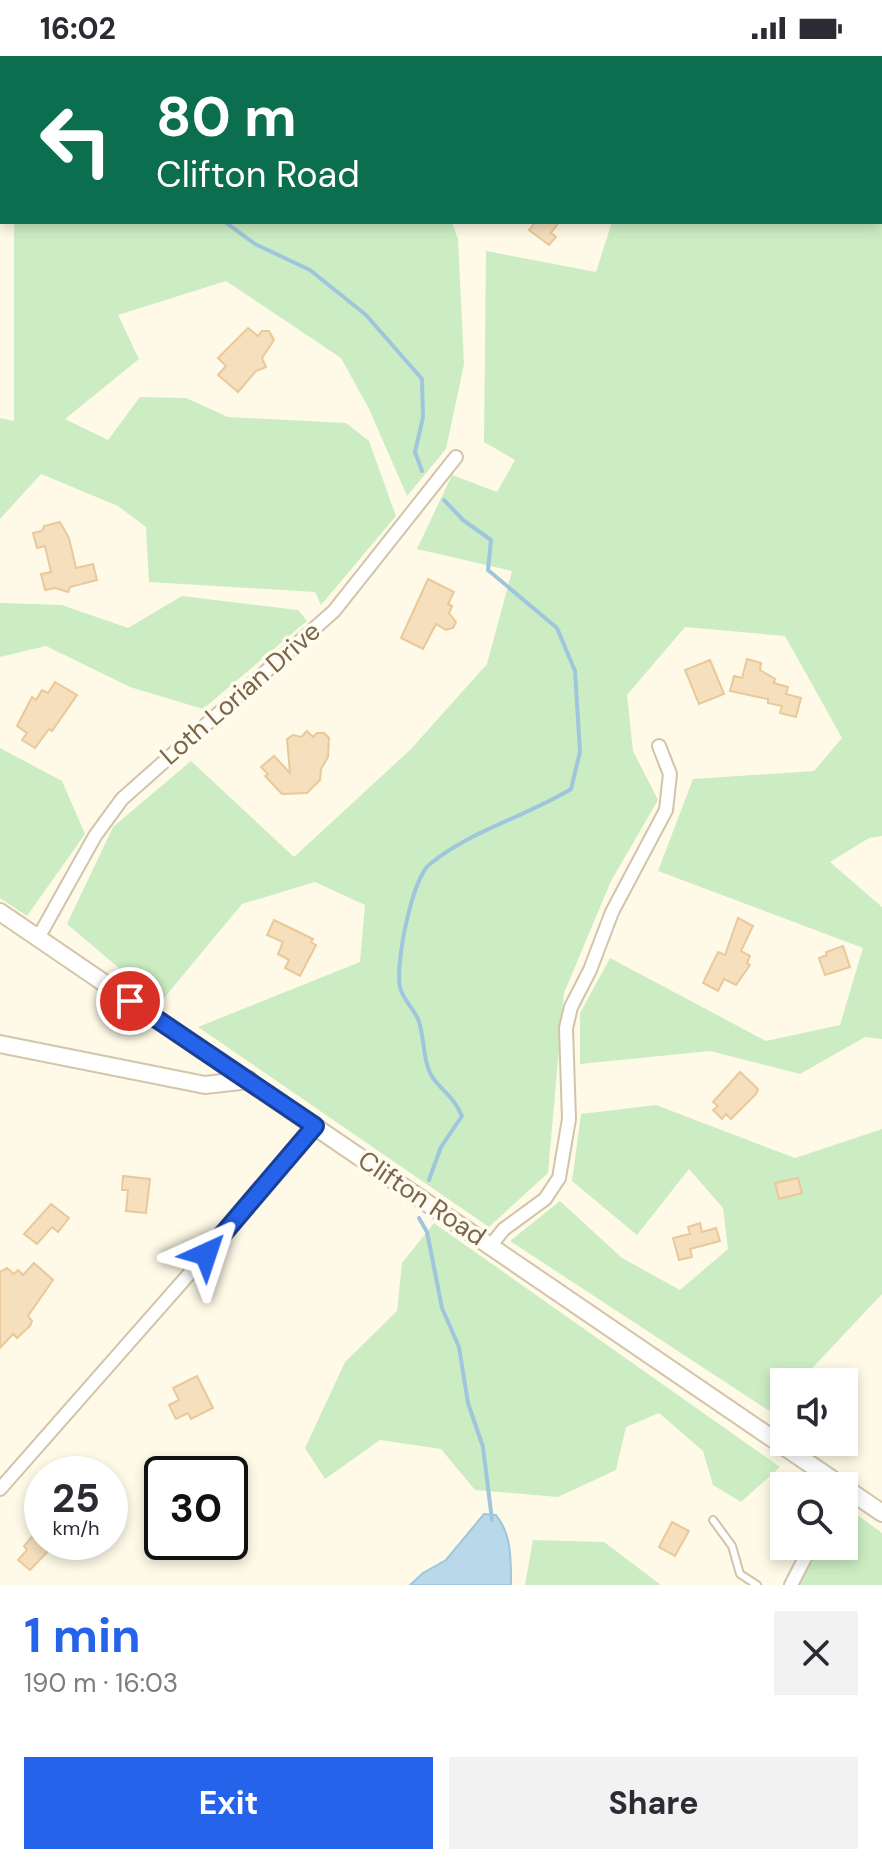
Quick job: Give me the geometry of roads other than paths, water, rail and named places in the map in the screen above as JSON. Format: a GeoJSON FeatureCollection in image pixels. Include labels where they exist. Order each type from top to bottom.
{"type":"FeatureCollection","features":[{"type":"Feature","properties":{"kind":"main road","name":"Clifton Road"},"geometry":{"type":"LineString","coordinates":[[0,912],[823,1472]]}},
{"type":"Feature","properties":{"kind":"main road"},"geometry":{"type":"LineString","coordinates":[[0,1044],[205,1085],[249,1080]]}},
{"type":"Feature","properties":{"kind":"main road","name":"Clifton Road"},"geometry":{"type":"LineString","coordinates":[[858,1496],[882,1513]]}},
{"type":"Feature","properties":{"kind":"street","name":"Loth Lorian Drive"},"geometry":{"type":"LineString","coordinates":[[38,938],[95,836],[122,799],[334,611],[456,457]]}},
{"type":"Feature","properties":{"kind":"street"},"geometry":{"type":"LineString","coordinates":[[491,1245],[504,1229],[545,1199],[559,1178],[569,1119],[566,1028],[571,1007],[590,970],[612,912],[666,810],[670,774],[659,746]]}},
{"type":"Feature","properties":{"kind":"street"},"geometry":{"type":"LineString","coordinates":[[0,1489],[263,1190],[315,1126]]}},
{"type":"Feature","properties":{"kind":"street"},"geometry":{"type":"LineString","coordinates":[[791,1585],[804,1560]]}},
{"type":"Feature","properties":{"kind":"lane"},"geometry":{"type":"LineString","coordinates":[[713,1520],[732,1546],[740,1574],[757,1585]]}},
{"type":"Feature","properties":{"kind":"water"},"geometry":{"type":"Polygon","coordinates":[[[484,1514],[496,1515],[505,1531],[510,1548],[511,1585],[410,1585],[423,1573],[446,1560],[484,1514]]]}},
{"type":"Feature","properties":{"kind":"waterway"},"geometry":{"type":"LineString","coordinates":[[228,224],[255,244],[310,270],[366,315],[422,379],[423,417],[415,452],[422,471]]}},
{"type":"Feature","properties":{"kind":"waterway"},"geometry":{"type":"LineString","coordinates":[[429,1180],[441,1147],[462,1116],[456,1104],[429,1072],[418,1019],[400,987],[400,960],[411,903],[423,872],[446,852],[571,789],[580,752],[575,671],[557,628],[488,570],[491,540],[463,520],[444,500]]}},
{"type":"Feature","properties":{"kind":"waterway"},"geometry":{"type":"LineString","coordinates":[[419,1218],[427,1232],[442,1308],[459,1347],[468,1403],[483,1447],[492,1520]]}}]}
